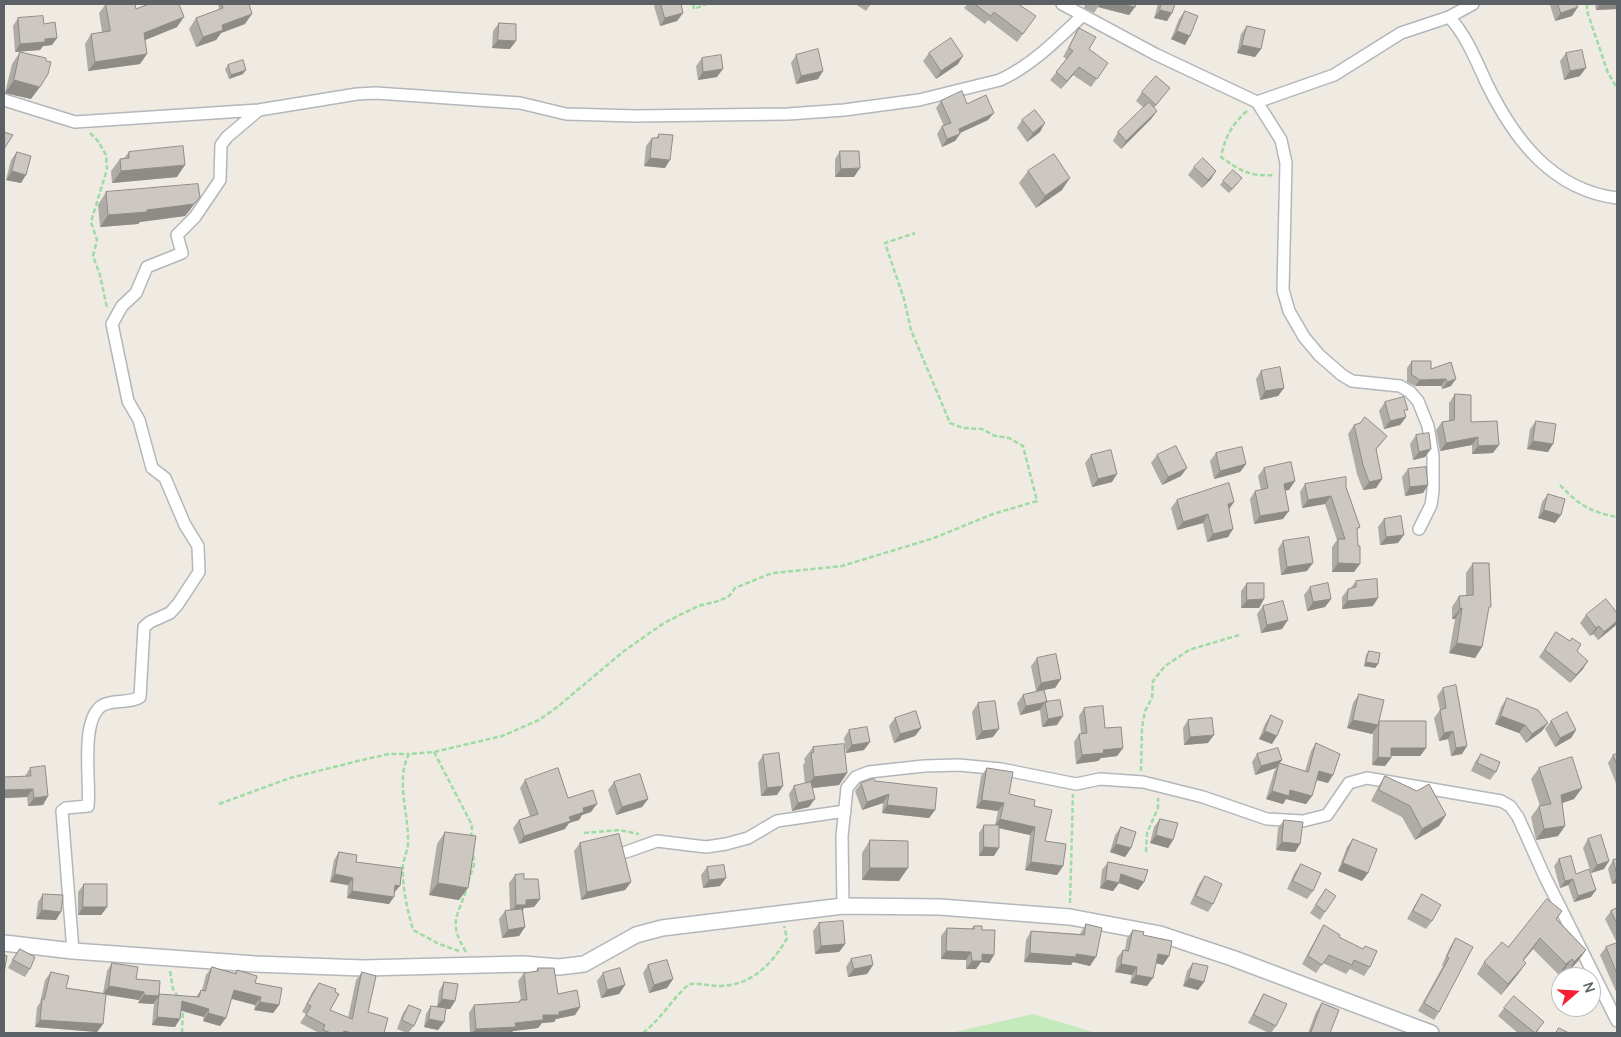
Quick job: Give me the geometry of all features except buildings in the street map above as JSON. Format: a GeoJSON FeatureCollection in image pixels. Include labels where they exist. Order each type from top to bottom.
{"type":"FeatureCollection","features":[{"type":"Feature","properties":{"kind":"street"},"geometry":{"type":"LineString","coordinates":[[1062,4],[1171,62],[1257,102],[1281,140],[1286,163],[1283,290],[1289,311],[1304,337],[1319,355],[1342,375],[1352,381],[1400,386],[1410,392],[1418,401],[1428,426],[1434,474],[1431,505],[1419,529]]}},
{"type":"Feature","properties":{"kind":"street"},"geometry":{"type":"LineString","coordinates":[[1257,102],[1334,75],[1401,33],[1449,17],[1473,4]]}},
{"type":"Feature","properties":{"kind":"street"},"geometry":{"type":"LineString","coordinates":[[4,100],[75,122],[259,110],[357,94],[376,93],[520,103],[566,114],[636,116],[779,114],[844,110],[919,100],[1000,80],[1012,75],[1082,16]]}},
{"type":"Feature","properties":{"kind":"street"},"geometry":{"type":"LineString","coordinates":[[1449,17],[1466,40],[1499,108],[1531,154],[1574,185],[1617,198]]}},
{"type":"Feature","properties":{"kind":"street"},"geometry":{"type":"LineString","coordinates":[[73,951],[62,811],[66,808],[88,806],[87,763],[90,730],[97,710],[103,705],[135,700],[140,697],[144,627],[150,622],[170,613],[199,572],[198,546],[185,525],[165,478],[152,468],[139,420],[128,401],[112,324],[122,306],[136,293],[147,267],[182,254],[177,235],[194,217],[220,180],[221,145],[227,137],[259,110]]}},
{"type":"Feature","properties":{"kind":"street"},"geometry":{"type":"LineString","coordinates":[[843,906],[842,836],[847,788],[856,777],[869,772],[924,766],[959,765],[1001,769],[1076,784],[1100,779],[1143,782],[1236,807],[1267,819],[1303,821],[1326,815],[1349,783],[1367,778],[1501,801],[1510,806],[1518,817],[1617,1021]]}},
{"type":"Feature","properties":{"kind":"street"},"geometry":{"type":"LineString","coordinates":[[626,852],[657,841],[706,847],[726,844],[748,838],[777,821],[845,811]]}},
{"type":"Feature","properties":{"kind":"street"},"geometry":{"type":"LineString","coordinates":[[4,943],[73,951],[254,964],[363,968],[523,964],[559,967],[584,964],[636,934],[662,928],[781,912],[843,906],[940,907],[1070,918],[1160,934],[1232,958],[1431,1033]]}},
{"type":"Feature","properties":{"kind":"path"},"geometry":{"type":"LineString","coordinates":[[693,4],[694,9],[706,4]]}},
{"type":"Feature","properties":{"kind":"path"},"geometry":{"type":"LineString","coordinates":[[1587,4],[1587,11],[1608,73],[1617,88]]}},
{"type":"Feature","properties":{"kind":"path"},"geometry":{"type":"LineString","coordinates":[[1257,102],[1238,118],[1224,138],[1221,157],[1237,169],[1258,177],[1278,174],[1286,163]]}},
{"type":"Feature","properties":{"kind":"path"},"geometry":{"type":"LineString","coordinates":[[75,122],[98,141],[106,155],[107,169],[91,222],[97,240],[93,256],[100,275],[112,324]]}},
{"type":"Feature","properties":{"kind":"path"},"geometry":{"type":"LineString","coordinates":[[219,804],[290,778],[362,760],[389,754],[434,752],[502,736],[539,720],[624,651],[664,623],[698,606],[719,601],[729,596],[735,588],[772,573],[842,566],[934,538],[993,514],[1038,501],[1023,446],[1009,438],[996,436],[982,429],[963,428],[950,423],[911,330],[885,243],[915,233]]}},
{"type":"Feature","properties":{"kind":"path"},"geometry":{"type":"LineString","coordinates":[[1560,485],[1576,502],[1594,513],[1617,518]]}},
{"type":"Feature","properties":{"kind":"path"},"geometry":{"type":"LineString","coordinates":[[1143,782],[1142,728],[1145,711],[1152,698],[1153,681],[1165,666],[1189,650],[1239,635]]}},
{"type":"Feature","properties":{"kind":"path"},"geometry":{"type":"LineString","coordinates":[[410,754],[404,763],[404,800],[408,842],[403,863],[403,892],[413,930],[439,944],[467,954],[457,937],[456,914],[462,904],[474,865],[470,832],[472,825],[434,752]]}},
{"type":"Feature","properties":{"kind":"path"},"geometry":{"type":"LineString","coordinates":[[1070,918],[1073,795],[1076,784]]}},
{"type":"Feature","properties":{"kind":"path"},"geometry":{"type":"LineString","coordinates":[[1146,852],[1147,833],[1158,808],[1158,798],[1171,788]]}},
{"type":"Feature","properties":{"kind":"path"},"geometry":{"type":"LineString","coordinates":[[584,833],[619,830],[636,833],[657,841]]}},
{"type":"Feature","properties":{"kind":"path"},"geometry":{"type":"LineString","coordinates":[[643,1033],[658,1021],[673,999],[689,984],[721,986],[739,982],[761,973],[778,954],[787,938],[781,912]]}},
{"type":"Feature","properties":{"kind":"path"},"geometry":{"type":"LineString","coordinates":[[168,958],[173,989],[183,1005],[182,1033]]}},
{"type":"Feature","properties":{"kind":"green space"},"geometry":{"type":"Polygon","coordinates":[[[1033,1014],[1096,1033],[951,1033],[1033,1014]]]}}]}
